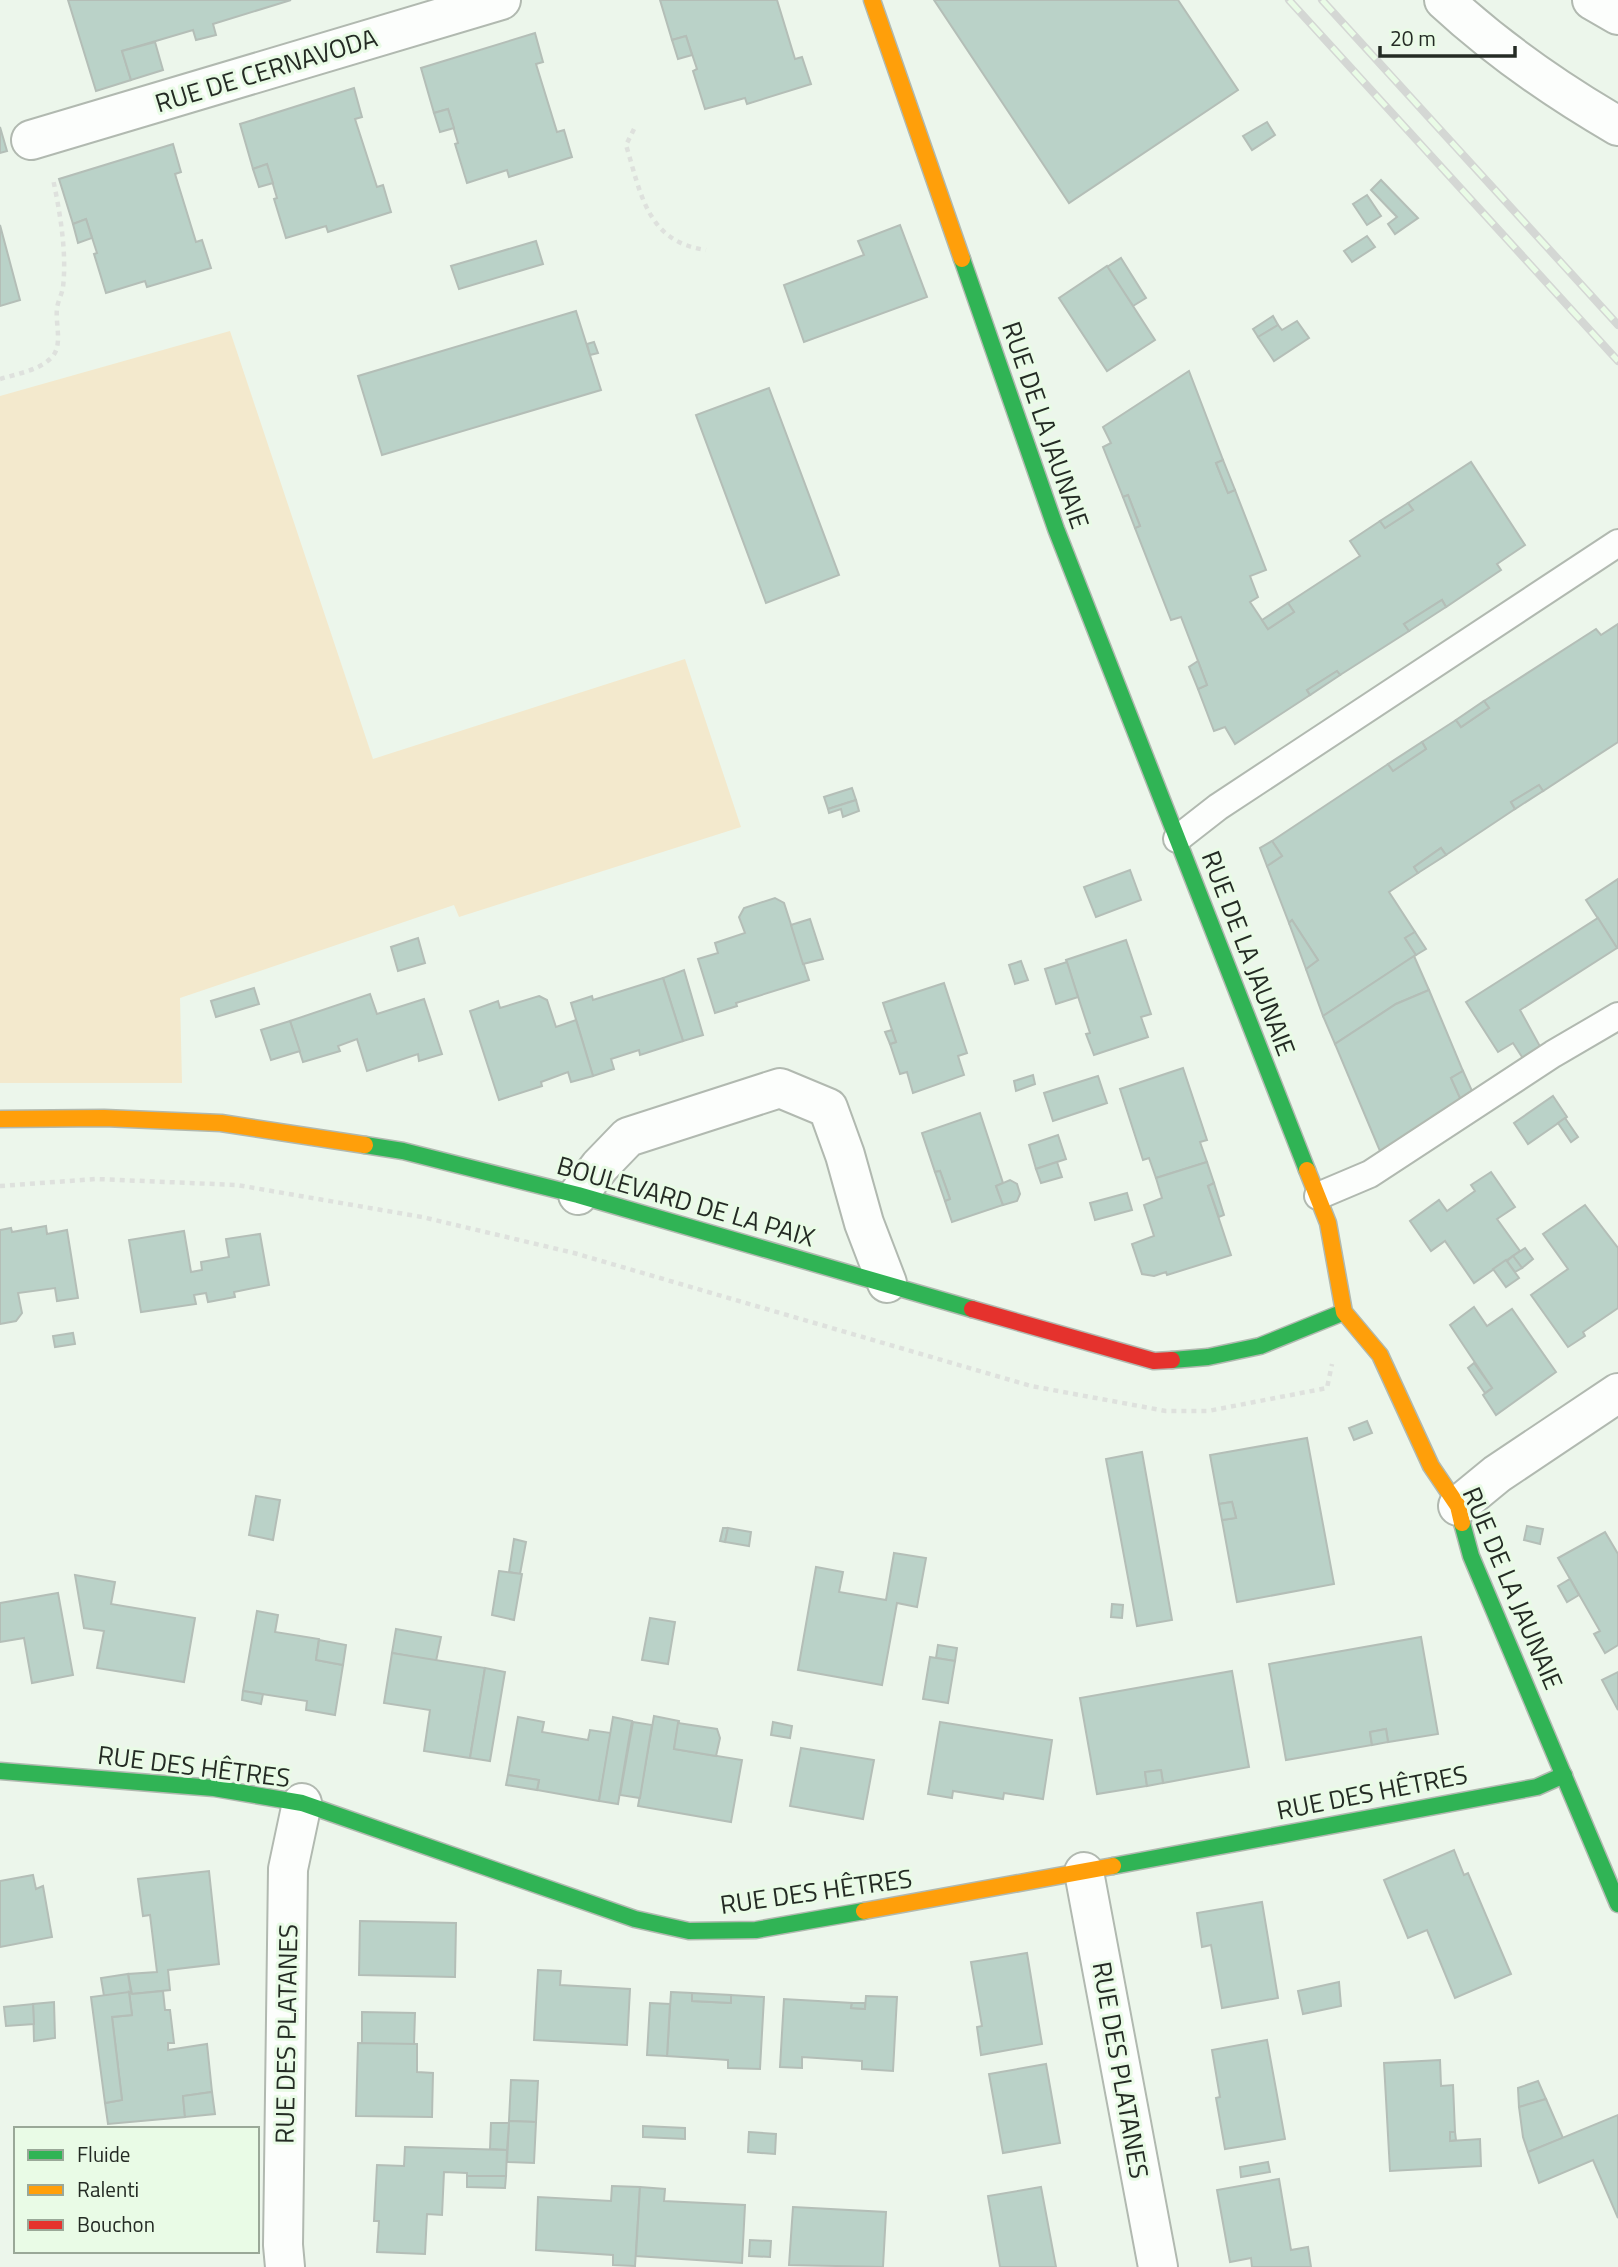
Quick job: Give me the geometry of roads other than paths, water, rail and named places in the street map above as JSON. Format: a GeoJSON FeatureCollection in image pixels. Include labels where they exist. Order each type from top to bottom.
{"type":"FeatureCollection","features":[{"type":"Feature","properties":{"kind":"street","name":"RUE DE CERNAVODA"},"geometry":{"type":"LineString","coordinates":[[37,138],[500,0]]}},
{"type":"Feature","properties":{"kind":"street","name":"RUE DE LA JAUNAIE"},"geometry":{"type":"LineString","coordinates":[[872,0],[1056,529],[1328,1223],[1344,1311],[1380,1355],[1431,1466],[1458,1506],[1471,1556],[1618,1903]]}},
{"type":"Feature","properties":{"kind":"street"},"geometry":{"type":"LineString","coordinates":[[1449,1],[1480,32],[1546,82],[1618,126]]}},
{"type":"Feature","properties":{"kind":"street"},"geometry":{"type":"LineString","coordinates":[[579,1195],[600,1166],[628,1138],[780,1088],[828,1108],[845,1155],[864,1223],[887,1283]]}},
{"type":"Feature","properties":{"kind":"street","name":"BOULEVARD DE LA PAIX"},"geometry":{"type":"LineString","coordinates":[[0,1119],[104,1118],[221,1123],[403,1151],[579,1195],[1154,1361],[1208,1357],[1260,1346],[1344,1311]]}},
{"type":"Feature","properties":{"kind":"street"},"geometry":{"type":"LineString","coordinates":[[1458,1506],[1497,1474],[1618,1393]]}},
{"type":"Feature","properties":{"kind":"street","name":"RUE DES HÊTRES"},"geometry":{"type":"LineString","coordinates":[[0,1771],[214,1788],[302,1803],[635,1919],[689,1931],[755,1930],[1084,1872],[1537,1787],[1564,1775]]}},
{"type":"Feature","properties":{"kind":"street","name":"RUE DES PLATANES"},"geometry":{"type":"LineString","coordinates":[[285,2267],[283,2245],[288,1869],[302,1803]]}},
{"type":"Feature","properties":{"kind":"street","name":"RUE DES PLATANES"},"geometry":{"type":"LineString","coordinates":[[1084,1872],[1158,2267]]}},
{"type":"Feature","properties":{"kind":"lane"},"geometry":{"type":"LineString","coordinates":[[1177,839],[1228,800],[1618,543]]}},
{"type":"Feature","properties":{"kind":"lane"},"geometry":{"type":"LineString","coordinates":[[1318,1196],[1370,1174],[1618,1016]]}},
{"type":"Feature","properties":{"kind":"railway"},"geometry":{"type":"LineString","coordinates":[[1289,0],[1618,361]]}},
{"type":"Feature","properties":{"kind":"railway"},"geometry":{"type":"LineString","coordinates":[[1322,0],[1618,325]]}}]}
